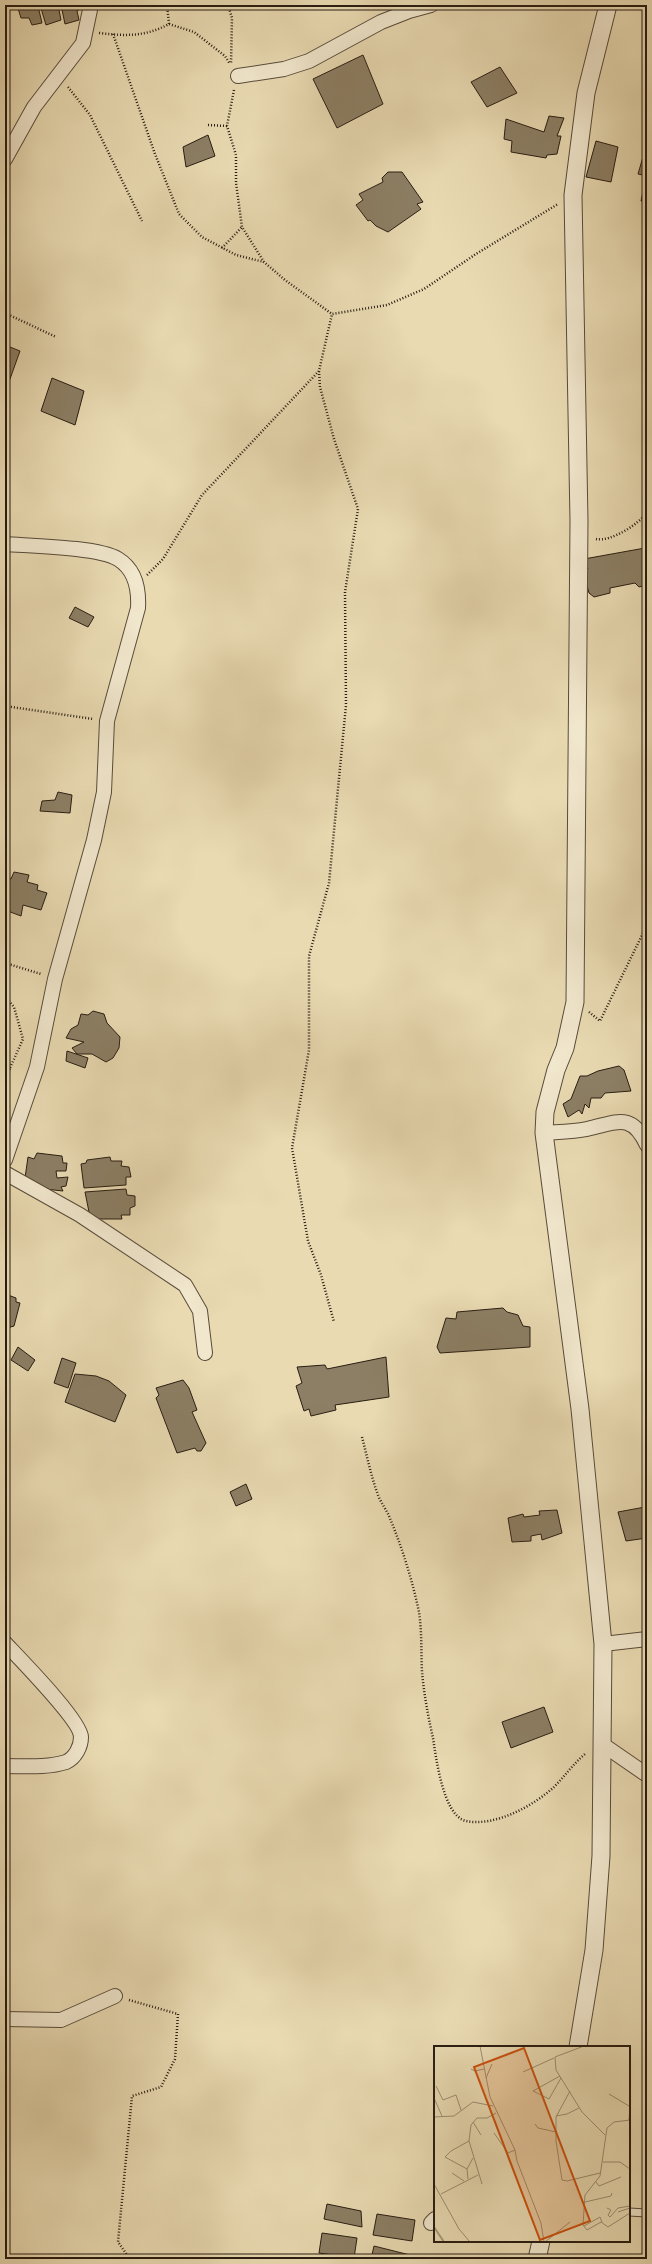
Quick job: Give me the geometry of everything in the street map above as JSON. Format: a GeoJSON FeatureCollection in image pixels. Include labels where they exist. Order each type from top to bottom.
{"type":"FeatureCollection","features":[{"type":"Feature","properties":{"kind":"street"},"geometry":{"type":"LineString","coordinates":[[5,159],[34,107],[75,56],[86,36],[91,5]]}},
{"type":"Feature","properties":{"kind":"street"},"geometry":{"type":"LineString","coordinates":[[234,70],[284,69],[309,61],[381,22],[409,11],[431,5]]}},
{"type":"Feature","properties":{"kind":"street"},"geometry":{"type":"LineString","coordinates":[[578,2046],[594,1950],[601,1856],[603,1644],[580,1409],[544,1133],[545,1112],[556,1070],[565,1048],[576,1002],[579,521],[573,195],[586,93],[608,5]]}},
{"type":"Feature","properties":{"kind":"street"},"geometry":{"type":"LineString","coordinates":[[5,544],[87,551],[118,559],[130,570],[139,593],[138,608],[107,721],[104,792],[99,819],[54,978],[37,1066],[5,1160]]}},
{"type":"Feature","properties":{"kind":"street"},"geometry":{"type":"LineString","coordinates":[[544,1133],[588,1129],[607,1122],[619,1122],[631,1124],[640,1129],[647,1145]]}},
{"type":"Feature","properties":{"kind":"street"},"geometry":{"type":"LineString","coordinates":[[5,1173],[80,1215],[185,1285],[200,1311],[205,1353]]}},
{"type":"Feature","properties":{"kind":"street"},"geometry":{"type":"LineString","coordinates":[[603,1644],[647,1639]]}},
{"type":"Feature","properties":{"kind":"street"},"geometry":{"type":"LineString","coordinates":[[5,1643],[74,1720],[81,1737],[77,1753],[66,1762],[46,1765],[5,1766]]}},
{"type":"Feature","properties":{"kind":"street"},"geometry":{"type":"LineString","coordinates":[[602,1744],[647,1776]]}},
{"type":"Feature","properties":{"kind":"street"},"geometry":{"type":"LineString","coordinates":[[5,2019],[61,2020],[115,1996]]}},
{"type":"Feature","properties":{"kind":"street"},"geometry":{"type":"LineString","coordinates":[[537,2259],[541,2242]]}},
{"type":"Feature","properties":{"kind":"lane"},"geometry":{"type":"LineString","coordinates":[[630,2212],[647,2213]]}},
{"type":"Feature","properties":{"kind":"path"},"geometry":{"type":"LineString","coordinates":[[167,5],[169,24]]}},
{"type":"Feature","properties":{"kind":"path"},"geometry":{"type":"LineString","coordinates":[[228,5],[232,18],[234,70],[227,126],[236,154],[236,183],[242,227],[264,262],[285,280],[332,314],[387,305],[424,289],[476,254],[573,195]]}},
{"type":"Feature","properties":{"kind":"path"},"geometry":{"type":"LineString","coordinates":[[86,36],[98,33],[124,35],[154,33],[169,24],[194,32],[225,56],[234,70]]}},
{"type":"Feature","properties":{"kind":"path"},"geometry":{"type":"LineString","coordinates":[[112,34],[155,154],[179,214],[202,237],[236,255],[264,262]]}},
{"type":"Feature","properties":{"kind":"path"},"geometry":{"type":"LineString","coordinates":[[59,75],[90,115],[142,221]]}},
{"type":"Feature","properties":{"kind":"path"},"geometry":{"type":"LineString","coordinates":[[208,125],[227,126]]}},
{"type":"Feature","properties":{"kind":"path"},"geometry":{"type":"LineString","coordinates":[[222,248],[242,227]]}},
{"type":"Feature","properties":{"kind":"path"},"geometry":{"type":"LineString","coordinates":[[5,313],[56,337]]}},
{"type":"Feature","properties":{"kind":"path"},"geometry":{"type":"LineString","coordinates":[[332,314],[319,371],[320,387],[334,439],[358,508],[345,592],[346,705],[329,883],[309,956],[309,1050],[292,1148],[308,1241],[321,1275],[334,1322]]}},
{"type":"Feature","properties":{"kind":"path"},"geometry":{"type":"LineString","coordinates":[[137,585],[163,559],[202,495],[319,371]]}},
{"type":"Feature","properties":{"kind":"path"},"geometry":{"type":"LineString","coordinates":[[596,540],[611,538],[642,519],[647,513]]}},
{"type":"Feature","properties":{"kind":"path"},"geometry":{"type":"LineString","coordinates":[[5,706],[107,721]]}},
{"type":"Feature","properties":{"kind":"path"},"geometry":{"type":"LineString","coordinates":[[576,1002],[600,1021],[647,925]]}},
{"type":"Feature","properties":{"kind":"path"},"geometry":{"type":"LineString","coordinates":[[5,963],[54,978]]}},
{"type":"Feature","properties":{"kind":"path"},"geometry":{"type":"LineString","coordinates":[[5,996],[14,1007],[23,1039],[5,1082]]}},
{"type":"Feature","properties":{"kind":"path"},"geometry":{"type":"LineString","coordinates":[[5,1066],[10,1068]]}},
{"type":"Feature","properties":{"kind":"path"},"geometry":{"type":"LineString","coordinates":[[362,1437],[378,1496],[388,1514],[404,1555],[419,1613],[422,1673],[427,1710],[439,1771],[447,1800],[454,1813],[465,1821],[490,1821],[515,1811],[540,1799],[555,1786],[573,1764],[590,1750],[602,1744]]}},
{"type":"Feature","properties":{"kind":"path"},"geometry":{"type":"LineString","coordinates":[[115,1996],[178,2014],[176,2059],[161,2087],[132,2096],[118,2242],[130,2259]]}},
{"type":"Feature","properties":{"kind":"building"},"geometry":{"type":"Polygon","coordinates":[[[17,5],[38,6],[42,23],[32,25],[29,18],[21,18],[17,5]]]}},
{"type":"Feature","properties":{"kind":"building"},"geometry":{"type":"Polygon","coordinates":[[[40,5],[58,5],[61,20],[46,25],[40,5]]]}},
{"type":"Feature","properties":{"kind":"building"},"geometry":{"type":"Polygon","coordinates":[[[61,5],[79,5],[80,9],[77,11],[79,20],[65,24],[61,5]]]}},
{"type":"Feature","properties":{"kind":"building"},"geometry":{"type":"Polygon","coordinates":[[[363,55],[383,104],[337,128],[313,79],[363,55]]]}},
{"type":"Feature","properties":{"kind":"building"},"geometry":{"type":"Polygon","coordinates":[[[500,67],[517,93],[487,107],[471,82],[500,67]]]}},
{"type":"Feature","properties":{"kind":"building"},"geometry":{"type":"Polygon","coordinates":[[[549,116],[564,118],[557,136],[561,136],[557,154],[547,155],[546,158],[511,152],[512,141],[504,139],[506,119],[544,132],[549,116]]]}},
{"type":"Feature","properties":{"kind":"building"},"geometry":{"type":"Polygon","coordinates":[[[208,135],[215,156],[186,167],[183,147],[208,135]]]}},
{"type":"Feature","properties":{"kind":"building"},"geometry":{"type":"Polygon","coordinates":[[[596,141],[618,147],[611,182],[586,177],[596,141]]]}},
{"type":"Feature","properties":{"kind":"building"},"geometry":{"type":"Polygon","coordinates":[[[647,143],[647,176],[638,174],[647,143]]]}},
{"type":"Feature","properties":{"kind":"building"},"geometry":{"type":"Polygon","coordinates":[[[388,172],[402,172],[423,202],[417,204],[421,209],[388,232],[376,226],[370,220],[368,221],[356,205],[363,200],[359,194],[383,182],[382,178],[388,172]]]}},
{"type":"Feature","properties":{"kind":"building"},"geometry":{"type":"Polygon","coordinates":[[[645,181],[647,182],[647,202],[641,201],[645,181]]]}},
{"type":"Feature","properties":{"kind":"building"},"geometry":{"type":"Polygon","coordinates":[[[5,345],[20,351],[5,393],[5,345]]]}},
{"type":"Feature","properties":{"kind":"building"},"geometry":{"type":"Polygon","coordinates":[[[52,378],[84,391],[75,425],[41,411],[52,378]]]}},
{"type":"Feature","properties":{"kind":"building"},"geometry":{"type":"Polygon","coordinates":[[[645,548],[647,553],[647,585],[639,587],[635,583],[610,588],[610,593],[594,597],[589,593],[583,571],[588,569],[584,559],[645,548]]]}},
{"type":"Feature","properties":{"kind":"building"},"geometry":{"type":"Polygon","coordinates":[[[75,607],[94,617],[88,627],[69,618],[75,607]]]}},
{"type":"Feature","properties":{"kind":"building"},"geometry":{"type":"Polygon","coordinates":[[[58,792],[72,795],[70,813],[40,811],[42,801],[55,800],[58,792]]]}},
{"type":"Feature","properties":{"kind":"building"},"geometry":{"type":"Polygon","coordinates":[[[14,872],[29,875],[27,882],[38,885],[37,890],[47,893],[41,910],[23,905],[21,916],[5,910],[5,877],[11,879],[14,872]]]}},
{"type":"Feature","properties":{"kind":"building"},"geometry":{"type":"Polygon","coordinates":[[[93,1011],[104,1014],[107,1023],[120,1037],[119,1048],[113,1058],[106,1062],[92,1054],[77,1054],[72,1048],[84,1042],[66,1038],[71,1029],[78,1025],[81,1014],[88,1015],[93,1011]]]}},
{"type":"Feature","properties":{"kind":"building"},"geometry":{"type":"Polygon","coordinates":[[[67,1051],[88,1058],[85,1068],[66,1061],[67,1051]]]}},
{"type":"Feature","properties":{"kind":"building"},"geometry":{"type":"Polygon","coordinates":[[[619,1066],[624,1070],[631,1091],[605,1093],[601,1098],[591,1098],[589,1108],[585,1104],[582,1114],[579,1110],[568,1117],[563,1104],[571,1099],[580,1076],[587,1076],[598,1071],[619,1066]]]}},
{"type":"Feature","properties":{"kind":"building"},"geometry":{"type":"Polygon","coordinates":[[[37,1153],[62,1156],[63,1163],[67,1163],[66,1171],[56,1171],[57,1178],[68,1177],[66,1186],[61,1187],[63,1191],[36,1188],[25,1178],[28,1157],[34,1159],[37,1153]]]}},
{"type":"Feature","properties":{"kind":"building"},"geometry":{"type":"Polygon","coordinates":[[[110,1157],[111,1161],[122,1161],[121,1166],[129,1167],[131,1177],[126,1177],[126,1185],[84,1188],[81,1164],[86,1163],[87,1160],[110,1157]]]}},
{"type":"Feature","properties":{"kind":"building"},"geometry":{"type":"Polygon","coordinates":[[[126,1189],[127,1195],[135,1196],[135,1206],[130,1208],[130,1215],[121,1215],[122,1219],[96,1219],[90,1217],[85,1192],[126,1189]]]}},
{"type":"Feature","properties":{"kind":"building"},"geometry":{"type":"Polygon","coordinates":[[[5,1291],[9,1292],[8,1295],[16,1298],[16,1302],[20,1303],[14,1326],[7,1328],[5,1333],[5,1291]]]}},
{"type":"Feature","properties":{"kind":"building"},"geometry":{"type":"Polygon","coordinates":[[[503,1308],[507,1312],[518,1315],[523,1326],[530,1327],[530,1347],[440,1353],[437,1347],[446,1318],[456,1319],[457,1312],[503,1308]]]}},
{"type":"Feature","properties":{"kind":"building"},"geometry":{"type":"Polygon","coordinates":[[[18,1347],[35,1360],[28,1371],[11,1360],[18,1347]]]}},
{"type":"Feature","properties":{"kind":"building"},"geometry":{"type":"Polygon","coordinates":[[[386,1357],[389,1397],[335,1405],[336,1410],[311,1416],[309,1409],[304,1411],[296,1386],[302,1383],[297,1367],[325,1365],[327,1369],[386,1357]]]}},
{"type":"Feature","properties":{"kind":"building"},"geometry":{"type":"Polygon","coordinates":[[[62,1358],[76,1363],[68,1388],[54,1383],[62,1358]]]}},
{"type":"Feature","properties":{"kind":"building"},"geometry":{"type":"Polygon","coordinates":[[[75,1374],[96,1376],[109,1381],[126,1395],[115,1422],[65,1402],[75,1374]]]}},
{"type":"Feature","properties":{"kind":"building"},"geometry":{"type":"Polygon","coordinates":[[[183,1380],[189,1388],[197,1410],[192,1412],[206,1443],[201,1451],[197,1451],[195,1448],[177,1453],[156,1398],[159,1395],[156,1388],[183,1380]]]}},
{"type":"Feature","properties":{"kind":"building"},"geometry":{"type":"Polygon","coordinates":[[[246,1484],[252,1499],[236,1506],[230,1492],[246,1484]]]}},
{"type":"Feature","properties":{"kind":"building"},"geometry":{"type":"Polygon","coordinates":[[[645,1507],[647,1509],[647,1538],[626,1541],[618,1512],[645,1507]]]}},
{"type":"Feature","properties":{"kind":"building"},"geometry":{"type":"Polygon","coordinates":[[[557,1510],[562,1533],[542,1540],[541,1534],[531,1536],[531,1541],[512,1542],[508,1518],[523,1514],[524,1517],[540,1515],[539,1511],[557,1510]]]}},
{"type":"Feature","properties":{"kind":"building"},"geometry":{"type":"Polygon","coordinates":[[[544,1707],[553,1732],[511,1748],[502,1722],[544,1707]]]}},
{"type":"Feature","properties":{"kind":"building"},"geometry":{"type":"Polygon","coordinates":[[[327,2204],[361,2211],[362,2227],[324,2219],[327,2204]]]}},
{"type":"Feature","properties":{"kind":"building"},"geometry":{"type":"Polygon","coordinates":[[[377,2214],[415,2220],[412,2241],[373,2235],[377,2214]]]}},
{"type":"Feature","properties":{"kind":"building"},"geometry":{"type":"Polygon","coordinates":[[[322,2233],[357,2238],[354,2258],[319,2253],[322,2233]]]}},
{"type":"Feature","properties":{"kind":"building"},"geometry":{"type":"Polygon","coordinates":[[[374,2246],[410,2255],[409,2259],[371,2259],[374,2246]]]}}]}
